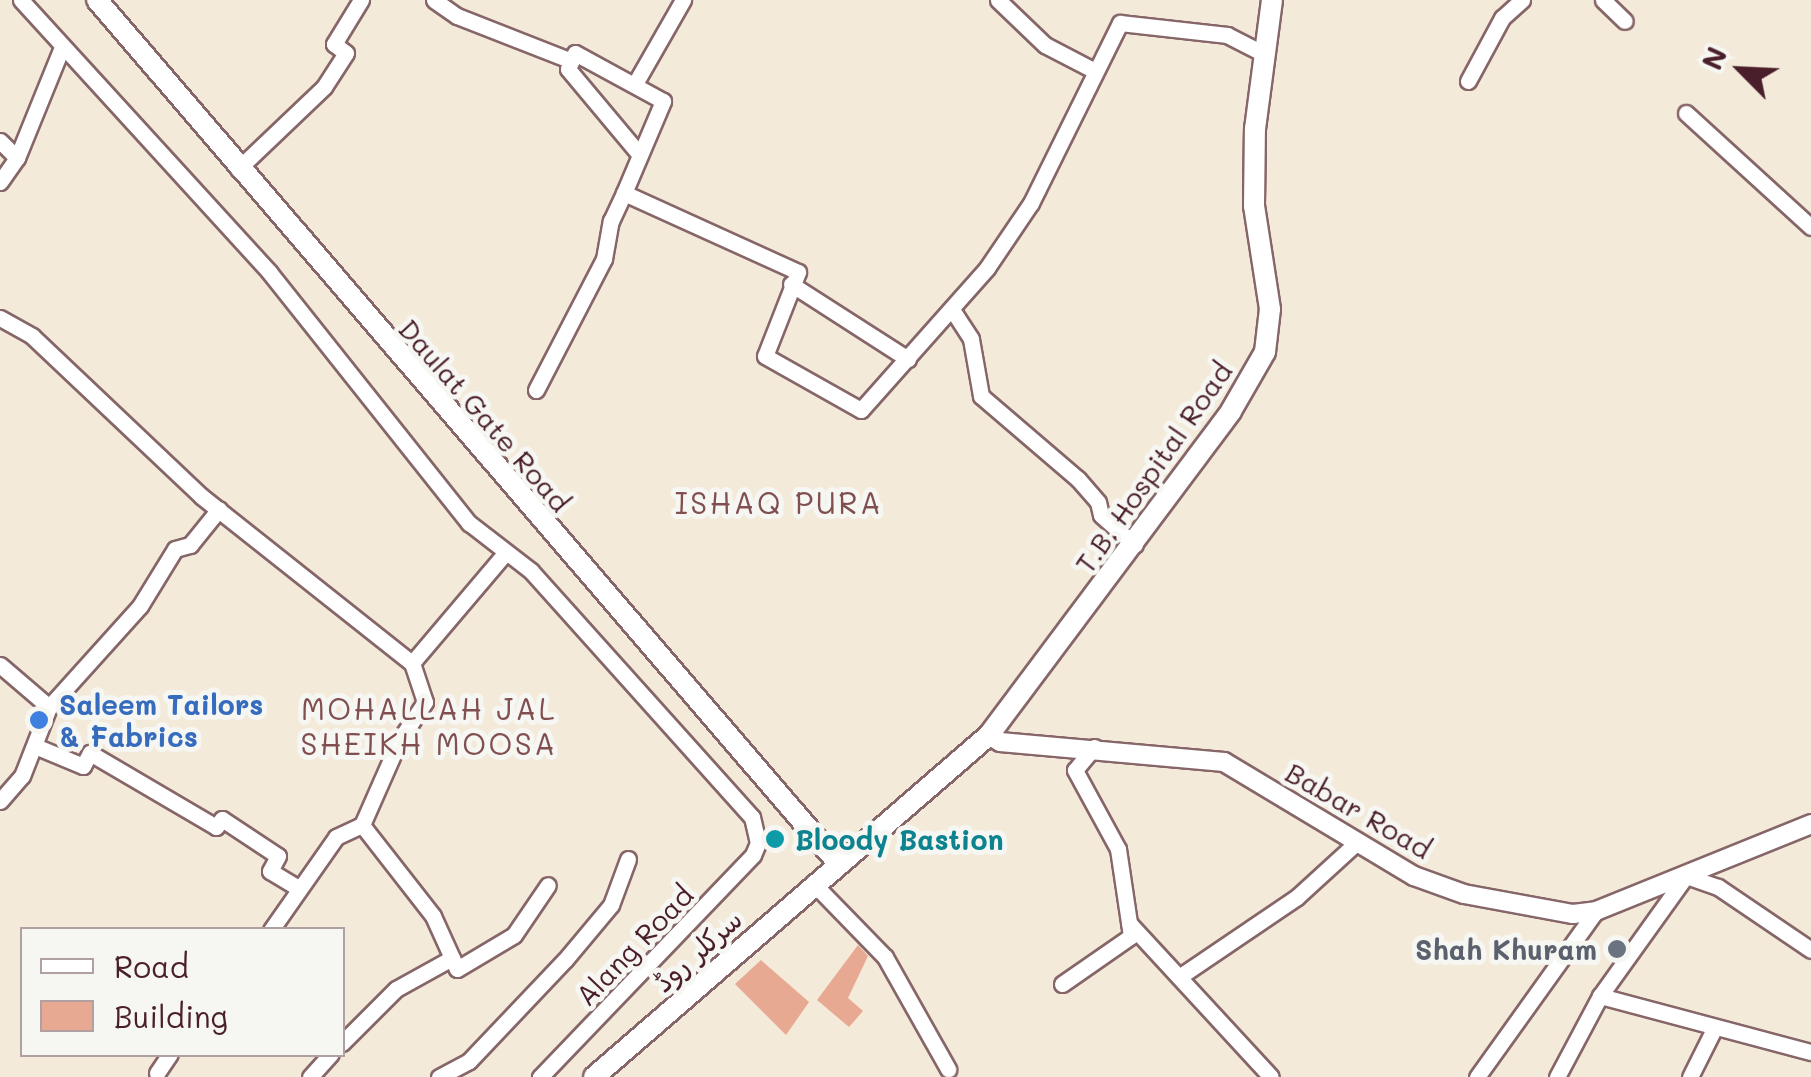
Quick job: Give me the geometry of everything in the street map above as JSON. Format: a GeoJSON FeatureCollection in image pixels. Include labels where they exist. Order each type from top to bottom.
{"type":"FeatureCollection","features":[{"type":"Feature","properties":{"kind":"main road","name":"Daulat Gate Road"},"geometry":{"type":"LineString","coordinates":[[97,0],[836,862]]}},
{"type":"Feature","properties":{"kind":"main road","name":"T.B. Hospital Road"},"geometry":{"type":"LineString","coordinates":[[836,862],[989,735],[1135,545],[1231,411],[1264,352],[1270,309],[1254,187],[1272,0]]}},
{"type":"Feature","properties":{"kind":"main road","name":"سرکلر روڈ"},"geometry":{"type":"LineString","coordinates":[[594,1077],[836,862]]}},
{"type":"Feature","properties":{"kind":"street"},"geometry":{"type":"LineString","coordinates":[[21,0],[270,273],[469,523],[506,552],[412,662]]}},
{"type":"Feature","properties":{"kind":"street"},"geometry":{"type":"LineString","coordinates":[[636,82],[683,0]]}},
{"type":"Feature","properties":{"kind":"street"},"geometry":{"type":"LineString","coordinates":[[998,0],[1045,46],[1093,70]]}},
{"type":"Feature","properties":{"kind":"street"},"geometry":{"type":"LineString","coordinates":[[1468,81],[1502,18],[1522,0]]}},
{"type":"Feature","properties":{"kind":"street"},"geometry":{"type":"LineString","coordinates":[[1603,0],[1625,21]]}},
{"type":"Feature","properties":{"kind":"street"},"geometry":{"type":"LineString","coordinates":[[238,169],[324,86],[346,53],[334,44],[354,2]]}},
{"type":"Feature","properties":{"kind":"street"},"geometry":{"type":"LineString","coordinates":[[444,3],[572,60]]}},
{"type":"Feature","properties":{"kind":"street"},"geometry":{"type":"LineString","coordinates":[[624,192],[798,272],[764,356],[861,410],[953,311],[1031,203],[1093,70],[1120,24],[1227,35],[1266,55]]}},
{"type":"Feature","properties":{"kind":"street"},"geometry":{"type":"LineString","coordinates":[[0,182],[17,158],[62,47]]}},
{"type":"Feature","properties":{"kind":"street"},"geometry":{"type":"LineString","coordinates":[[536,390],[574,327],[662,101],[636,82],[575,53],[568,69],[640,155]]}},
{"type":"Feature","properties":{"kind":"street"},"geometry":{"type":"LineString","coordinates":[[1686,113],[1811,228]]}},
{"type":"Feature","properties":{"kind":"street"},"geometry":{"type":"LineString","coordinates":[[0,141],[17,158]]}},
{"type":"Feature","properties":{"kind":"street"},"geometry":{"type":"LineString","coordinates":[[792,284],[908,359]]}},
{"type":"Feature","properties":{"kind":"street"},"geometry":{"type":"LineString","coordinates":[[953,311],[971,339],[981,396],[1078,479],[1098,502],[1100,515],[1135,545]]}},
{"type":"Feature","properties":{"kind":"street"},"geometry":{"type":"LineString","coordinates":[[0,319],[32,336],[218,510],[412,662],[425,702],[399,741],[362,825],[336,837],[274,927]]}},
{"type":"Feature","properties":{"kind":"street"},"geometry":{"type":"LineString","coordinates":[[1,799],[35,746],[49,707],[140,606],[174,550],[190,546],[218,510]]}},
{"type":"Feature","properties":{"kind":"street","name":"Alang Road"},"geometry":{"type":"LineString","coordinates":[[506,552],[621,666],[758,828],[758,843],[742,869],[540,1077]]}},
{"type":"Feature","properties":{"kind":"street"},"geometry":{"type":"LineString","coordinates":[[0,665],[49,707]]}},
{"type":"Feature","properties":{"kind":"street","name":"Babar Road"},"geometry":{"type":"LineString","coordinates":[[989,735],[1000,742],[1094,747],[1224,762],[1354,845],[1464,894],[1573,914],[1596,911],[1811,824]]}},
{"type":"Feature","properties":{"kind":"street"},"geometry":{"type":"LineString","coordinates":[[35,746],[82,766],[90,753],[216,827],[222,819],[278,856],[270,871],[298,888]]}},
{"type":"Feature","properties":{"kind":"street"},"geometry":{"type":"LineString","coordinates":[[1062,984],[1130,936],[1123,916],[1118,850],[1076,770],[1094,747]]}},
{"type":"Feature","properties":{"kind":"street"},"geometry":{"type":"LineString","coordinates":[[362,825],[433,916],[457,969],[514,935],[548,885]]}},
{"type":"Feature","properties":{"kind":"street"},"geometry":{"type":"LineString","coordinates":[[1179,977],[1297,896],[1354,845]]}},
{"type":"Feature","properties":{"kind":"street"},"geometry":{"type":"LineString","coordinates":[[438,1077],[470,1061],[565,960],[611,904],[628,859]]}},
{"type":"Feature","properties":{"kind":"street"},"geometry":{"type":"LineString","coordinates":[[1557,1077],[1600,996],[1686,876],[1718,887],[1811,950]]}},
{"type":"Feature","properties":{"kind":"street"},"geometry":{"type":"LineString","coordinates":[[813,884],[885,957],[948,1069]]}},
{"type":"Feature","properties":{"kind":"street"},"geometry":{"type":"LineString","coordinates":[[1478,1077],[1596,911]]}},
{"type":"Feature","properties":{"kind":"street"},"geometry":{"type":"LineString","coordinates":[[1123,916],[1271,1077]]}},
{"type":"Feature","properties":{"kind":"street"},"geometry":{"type":"LineString","coordinates":[[345,1040],[396,990],[452,958]]}},
{"type":"Feature","properties":{"kind":"street"},"geometry":{"type":"LineString","coordinates":[[1600,996],[1811,1052]]}},
{"type":"Feature","properties":{"kind":"street"},"geometry":{"type":"LineString","coordinates":[[1690,1077],[1714,1028]]}},
{"type":"Feature","properties":{"kind":"street"},"geometry":{"type":"LineString","coordinates":[[158,1072],[168,1057]]}},
{"type":"Feature","properties":{"kind":"street"},"geometry":{"type":"LineString","coordinates":[[310,1077],[328,1057]]}},
{"type":"Feature","properties":{"kind":"building"},"geometry":{"type":"Polygon","coordinates":[[[858,945],[868,956],[848,998],[863,1011],[849,1027],[817,1000],[858,945]]]}},
{"type":"Feature","properties":{"kind":"building"},"geometry":{"type":"Polygon","coordinates":[[[761,960],[809,1002],[786,1035],[735,984],[761,960]]]}},
{"type":"Feature","properties":{"kind":"place","name":"Saleem Tailors & Fabrics"},"geometry":{"type":"Point","coordinates":[39,720]}},
{"type":"Feature","properties":{"kind":"place","name":"Bloody Bastion"},"geometry":{"type":"Point","coordinates":[775,839]}},
{"type":"Feature","properties":{"kind":"place","name":"Shah Khuram"},"geometry":{"type":"Point","coordinates":[1617,949]}},
{"type":"Feature","properties":{"kind":"district","name":"ISHAQ PURA"},"geometry":{"type":"Point","coordinates":[779,502]}},
{"type":"Feature","properties":{"kind":"district","name":"MOHALLAH JAL SHEIKH MOOSA"},"geometry":{"type":"Point","coordinates":[429,725]}}]}
